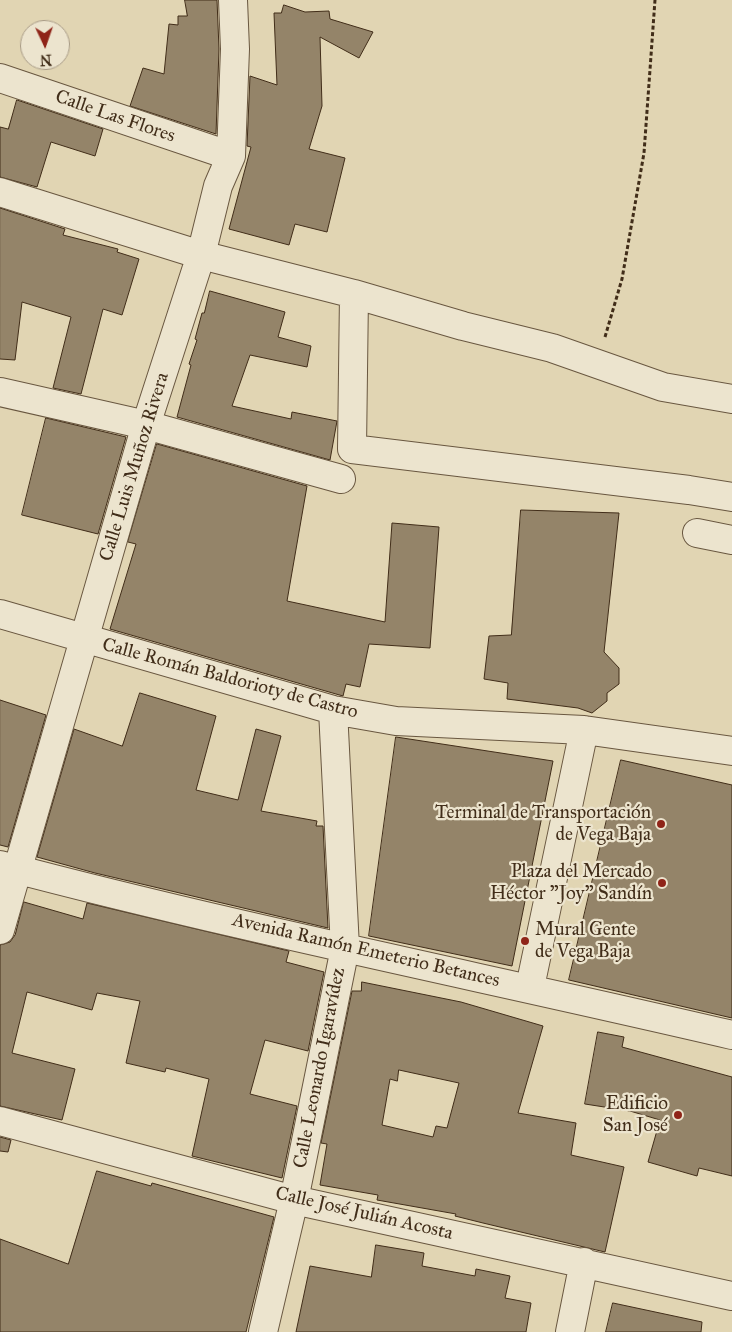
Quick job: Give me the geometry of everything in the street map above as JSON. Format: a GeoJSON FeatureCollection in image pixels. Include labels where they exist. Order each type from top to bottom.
{"type":"FeatureCollection","features":[{"type":"Feature","properties":{"kind":"street","name":"Calle Luis Muñoz Rivera"},"geometry":{"type":"LineString","coordinates":[[0,930],[8,867],[85,639],[146,425],[201,255],[218,186],[231,156],[235,49],[233,0]]}},
{"type":"Feature","properties":{"kind":"street","name":"Calle Las Flores"},"geometry":{"type":"LineString","coordinates":[[0,78],[231,156]]}},
{"type":"Feature","properties":{"kind":"street"},"geometry":{"type":"LineString","coordinates":[[0,192],[201,255],[354,294],[463,326],[552,348],[663,387],[732,399]]}},
{"type":"Feature","properties":{"kind":"street"},"geometry":{"type":"LineString","coordinates":[[354,294],[352,449],[689,490],[732,497]]}},
{"type":"Feature","properties":{"kind":"street"},"geometry":{"type":"LineString","coordinates":[[0,392],[146,425],[341,479]]}},
{"type":"Feature","properties":{"kind":"street"},"geometry":{"type":"LineString","coordinates":[[697,533],[732,540]]}},
{"type":"Feature","properties":{"kind":"street","name":"Calle Román Baldorioty de Castro"},"geometry":{"type":"LineString","coordinates":[[0,614],[333,710],[396,720],[584,730],[732,751]]}},
{"type":"Feature","properties":{"kind":"street","name":"Calle Leonardo Igaravídez"},"geometry":{"type":"LineString","coordinates":[[263,1332],[294,1200],[345,948],[333,710]]}},
{"type":"Feature","properties":{"kind":"street"},"geometry":{"type":"LineString","coordinates":[[530,988],[584,730]]}},
{"type":"Feature","properties":{"kind":"street","name":"Avenida Ramón Emeterio Betances"},"geometry":{"type":"LineString","coordinates":[[8,867],[345,948],[732,1034]]}},
{"type":"Feature","properties":{"kind":"street","name":"Calle José Julián Acosta"},"geometry":{"type":"LineString","coordinates":[[0,1121],[294,1200],[584,1262],[732,1296]]}},
{"type":"Feature","properties":{"kind":"street"},"geometry":{"type":"LineString","coordinates":[[570,1332],[584,1262]]}},
{"type":"Feature","properties":{"kind":"path"},"geometry":{"type":"LineString","coordinates":[[597,364],[622,278],[644,153],[655,0]]}},
{"type":"Feature","properties":{"kind":"building"},"geometry":{"type":"Polygon","coordinates":[[[185,0],[217,0],[219,49],[216,134],[130,106],[143,68],[164,74],[169,24],[178,25],[178,16],[187,16],[185,0]]]}},
{"type":"Feature","properties":{"kind":"building"},"geometry":{"type":"Polygon","coordinates":[[[284,5],[305,12],[329,11],[330,19],[373,32],[359,58],[320,37],[322,106],[309,149],[345,158],[327,232],[295,224],[289,245],[229,229],[251,147],[247,146],[250,76],[277,85],[274,13],[281,13],[284,5]]]}},
{"type":"Feature","properties":{"kind":"building"},"geometry":{"type":"Polygon","coordinates":[[[17,100],[103,129],[95,156],[51,142],[37,187],[0,177],[0,127],[8,129],[17,100]]]}},
{"type":"Feature","properties":{"kind":"building"},"geometry":{"type":"Polygon","coordinates":[[[0,208],[65,229],[63,235],[118,249],[117,252],[139,259],[122,315],[103,309],[81,394],[53,388],[71,317],[22,302],[15,360],[0,359],[0,208]]]}},
{"type":"Feature","properties":{"kind":"building"},"geometry":{"type":"Polygon","coordinates":[[[210,291],[285,312],[278,337],[311,346],[307,367],[250,355],[232,406],[291,419],[292,412],[337,421],[330,460],[177,417],[191,365],[189,364],[197,340],[195,339],[210,291]]]}},
{"type":"Feature","properties":{"kind":"building"},"geometry":{"type":"Polygon","coordinates":[[[46,418],[126,437],[98,534],[22,515],[46,418]]]}},
{"type":"Feature","properties":{"kind":"building"},"geometry":{"type":"Polygon","coordinates":[[[157,444],[307,486],[287,601],[385,622],[392,523],[439,527],[430,648],[369,644],[360,687],[346,684],[343,696],[110,629],[136,544],[128,542],[157,444]]]}},
{"type":"Feature","properties":{"kind":"building"},"geometry":{"type":"Polygon","coordinates":[[[521,510],[619,513],[604,652],[619,668],[619,684],[607,693],[607,701],[592,713],[578,708],[507,699],[508,683],[484,679],[489,636],[511,635],[521,510]]]}},
{"type":"Feature","properties":{"kind":"building"},"geometry":{"type":"Polygon","coordinates":[[[140,693],[216,716],[196,790],[238,800],[256,729],[281,736],[261,811],[317,821],[316,826],[323,826],[328,928],[95,873],[37,857],[74,729],[122,746],[140,693]]]}},
{"type":"Feature","properties":{"kind":"building"},"geometry":{"type":"Polygon","coordinates":[[[0,700],[46,715],[8,847],[0,845],[0,700]]]}},
{"type":"Feature","properties":{"kind":"building"},"geometry":{"type":"Polygon","coordinates":[[[396,737],[553,761],[512,966],[369,936],[396,737]]]}},
{"type":"Feature","properties":{"kind":"building","name":"Plaza del Mercado Héctor \"Joy\" Sandín"},"geometry":{"type":"Polygon","coordinates":[[[621,760],[732,785],[732,1018],[569,980],[621,760]]]}},
{"type":"Feature","properties":{"kind":"building"},"geometry":{"type":"Polygon","coordinates":[[[24,902],[83,919],[87,903],[289,951],[286,962],[324,972],[308,1051],[265,1040],[250,1094],[297,1106],[282,1178],[192,1156],[209,1079],[166,1068],[165,1072],[126,1063],[140,1001],[97,993],[92,1010],[27,992],[12,1053],[75,1069],[62,1120],[0,1106],[0,945],[10,942],[15,935],[24,902]]]}},
{"type":"Feature","properties":{"kind":"building"},"geometry":{"type":"Polygon","coordinates":[[[362,982],[461,1002],[543,1026],[518,1113],[576,1123],[571,1155],[624,1167],[605,1252],[455,1216],[456,1214],[377,1200],[378,1195],[320,1185],[327,1144],[321,1143],[352,991],[361,991],[362,982]],[[399,1070],[397,1081],[390,1079],[382,1125],[433,1137],[436,1126],[447,1128],[459,1083],[399,1070]]]}},
{"type":"Feature","properties":{"kind":"building","name":"Edificio San José"},"geometry":{"type":"Polygon","coordinates":[[[598,1032],[624,1037],[622,1047],[732,1077],[732,1176],[699,1168],[697,1176],[648,1162],[660,1120],[630,1111],[585,1104],[598,1032]]]}},
{"type":"Feature","properties":{"kind":"building"},"geometry":{"type":"Polygon","coordinates":[[[0,1137],[11,1140],[8,1152],[0,1151],[0,1137]]]}},
{"type":"Feature","properties":{"kind":"building"},"geometry":{"type":"Polygon","coordinates":[[[97,1171],[151,1186],[152,1183],[274,1217],[246,1332],[0,1332],[0,1239],[68,1264],[97,1171]]]}},
{"type":"Feature","properties":{"kind":"building"},"geometry":{"type":"Polygon","coordinates":[[[376,1245],[424,1253],[422,1266],[475,1276],[476,1269],[510,1276],[505,1298],[531,1303],[526,1332],[296,1332],[310,1266],[371,1277],[376,1245]]]}},
{"type":"Feature","properties":{"kind":"building"},"geometry":{"type":"Polygon","coordinates":[[[613,1303],[702,1322],[701,1332],[606,1332],[613,1303]]]}},
{"type":"Feature","properties":{"kind":"place","name":"Terminal de Transportación de Vega Baja"},"geometry":{"type":"Point","coordinates":[661,824]}},
{"type":"Feature","properties":{"kind":"place","name":"Plaza del Mercado Héctor \"Joy\" Sandín"},"geometry":{"type":"Point","coordinates":[662,883]}},
{"type":"Feature","properties":{"kind":"place","name":"Mural Gente de Vega Baja"},"geometry":{"type":"Point","coordinates":[525,941]}},
{"type":"Feature","properties":{"kind":"place","name":"Edificio San José"},"geometry":{"type":"Point","coordinates":[678,1115]}}]}
